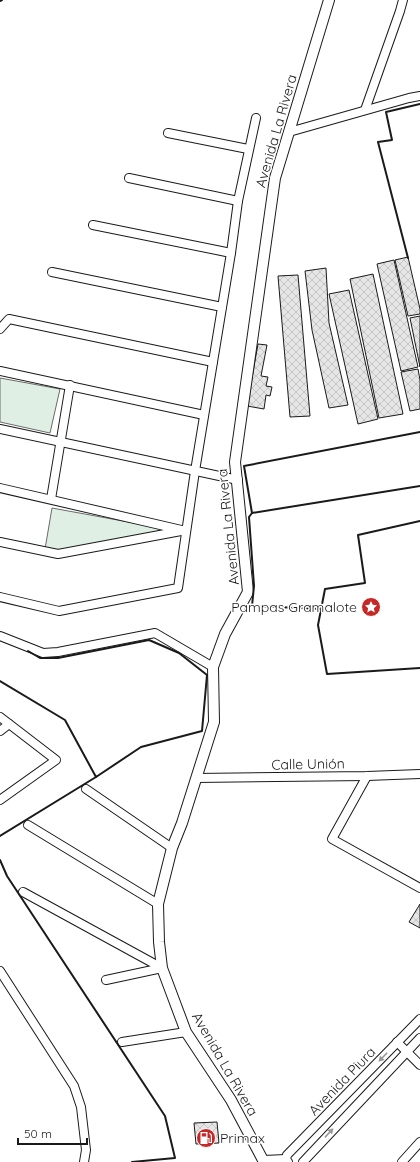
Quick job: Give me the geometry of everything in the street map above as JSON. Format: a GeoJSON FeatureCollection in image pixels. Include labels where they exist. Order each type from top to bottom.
{"type":"FeatureCollection","features":[{"type":"Feature","properties":{"kind":"street","name":"Avenida La Rivera"},"geometry":{"type":"LineString","coordinates":[[264,1161],[231,1100],[186,1032],[162,968],[159,942],[158,904],[172,848],[182,823],[214,722],[213,667],[225,634],[248,592],[235,462],[275,178],[329,0]]}},
{"type":"Feature","properties":{"kind":"street"},"geometry":{"type":"LineString","coordinates":[[366,110],[403,0]]}},
{"type":"Feature","properties":{"kind":"street"},"geometry":{"type":"LineString","coordinates":[[289,132],[420,96]]}},
{"type":"Feature","properties":{"kind":"street"},"geometry":{"type":"LineString","coordinates":[[0,597],[59,611],[178,588],[238,201],[248,149],[256,118]]}},
{"type":"Feature","properties":{"kind":"street"},"geometry":{"type":"LineString","coordinates":[[168,133],[248,149]]}},
{"type":"Feature","properties":{"kind":"street"},"geometry":{"type":"LineString","coordinates":[[129,178],[238,201]]}},
{"type":"Feature","properties":{"kind":"street"},"geometry":{"type":"LineString","coordinates":[[93,225],[231,253]]}},
{"type":"Feature","properties":{"kind":"street"},"geometry":{"type":"LineString","coordinates":[[52,272],[222,307]]}},
{"type":"Feature","properties":{"kind":"street"},"geometry":{"type":"LineString","coordinates":[[0,329],[9,319],[213,362]]}},
{"type":"Feature","properties":{"kind":"street"},"geometry":{"type":"LineString","coordinates":[[0,371],[204,414]]}},
{"type":"Feature","properties":{"kind":"street"},"geometry":{"type":"LineString","coordinates":[[50,499],[70,386]]}},
{"type":"Feature","properties":{"kind":"street"},"geometry":{"type":"LineString","coordinates":[[0,429],[238,480]]}},
{"type":"Feature","properties":{"kind":"street"},"geometry":{"type":"LineString","coordinates":[[0,488],[186,531]]}},
{"type":"Feature","properties":{"kind":"street"},"geometry":{"type":"LineString","coordinates":[[0,542],[58,554],[186,531]]}},
{"type":"Feature","properties":{"kind":"street"},"geometry":{"type":"LineString","coordinates":[[0,636],[43,653],[58,652],[155,633],[213,667]]}},
{"type":"Feature","properties":{"kind":"street"},"geometry":{"type":"LineString","coordinates":[[0,717],[56,760],[0,800]]}},
{"type":"Feature","properties":{"kind":"street"},"geometry":{"type":"LineString","coordinates":[[0,731],[9,724]]}},
{"type":"Feature","properties":{"kind":"street","name":"Calle Unión"},"geometry":{"type":"LineString","coordinates":[[196,778],[420,774]]}},
{"type":"Feature","properties":{"kind":"street"},"geometry":{"type":"LineString","coordinates":[[366,776],[332,839],[420,888]]}},
{"type":"Feature","properties":{"kind":"street"},"geometry":{"type":"LineString","coordinates":[[86,789],[172,848]]}},
{"type":"Feature","properties":{"kind":"street"},"geometry":{"type":"LineString","coordinates":[[28,825],[158,904]]}},
{"type":"Feature","properties":{"kind":"street"},"geometry":{"type":"LineString","coordinates":[[23,892],[162,968]]}},
{"type":"Feature","properties":{"kind":"street"},"geometry":{"type":"LineString","coordinates":[[106,980],[162,968]]}},
{"type":"Feature","properties":{"kind":"street"},"geometry":{"type":"LineString","coordinates":[[0,971],[74,1086],[81,1107],[86,1150],[84,1162]]}},
{"type":"Feature","properties":{"kind":"street","name":"Avenida Piura"},"geometry":{"type":"LineString","coordinates":[[287,1160],[287,1155],[420,1019]]}},
{"type":"Feature","properties":{"kind":"street"},"geometry":{"type":"LineString","coordinates":[[122,1042],[186,1032]]}},
{"type":"Feature","properties":{"kind":"street","name":"Avenida Piura"},"geometry":{"type":"LineString","coordinates":[[303,1162],[420,1038]]}},
{"type":"Feature","properties":{"kind":"street"},"geometry":{"type":"LineString","coordinates":[[397,1042],[420,1065]]}},
{"type":"Feature","properties":{"kind":"street"},"geometry":{"type":"LineString","coordinates":[[402,1162],[420,1142]]}},
{"type":"Feature","properties":{"kind":"street"},"geometry":{"type":"LineString","coordinates":[[264,1161],[287,1160]]}},
{"type":"Feature","properties":{"kind":"green space"},"geometry":{"type":"Polygon","coordinates":[[[0,378],[60,389],[50,433],[0,422],[0,378]]]}},
{"type":"Feature","properties":{"kind":"green space"},"geometry":{"type":"Polygon","coordinates":[[[52,508],[172,530],[57,552],[45,549],[52,508]]]}},
{"type":"Feature","properties":{"kind":"building"},"geometry":{"type":"Polygon","coordinates":[[[408,257],[420,314],[408,316],[395,260],[408,257]]]}},
{"type":"Feature","properties":{"kind":"building"},"geometry":{"type":"Polygon","coordinates":[[[394,260],[418,367],[401,371],[377,264],[394,260]]]}},
{"type":"Feature","properties":{"kind":"building"},"geometry":{"type":"Polygon","coordinates":[[[326,268],[329,323],[348,405],[329,408],[312,330],[305,271],[326,268]]]}},
{"type":"Feature","properties":{"kind":"building"},"geometry":{"type":"Polygon","coordinates":[[[373,274],[403,414],[379,418],[350,279],[373,274]]]}},
{"type":"Feature","properties":{"kind":"building"},"geometry":{"type":"Polygon","coordinates":[[[298,275],[310,416],[290,417],[278,276],[298,275]]]}},
{"type":"Feature","properties":{"kind":"building"},"geometry":{"type":"Polygon","coordinates":[[[349,290],[378,419],[358,424],[329,294],[349,290]]]}},
{"type":"Feature","properties":{"kind":"building"},"geometry":{"type":"Polygon","coordinates":[[[420,316],[420,367],[410,318],[420,316]]]}},
{"type":"Feature","properties":{"kind":"building"},"geometry":{"type":"Polygon","coordinates":[[[258,344],[267,345],[261,376],[268,377],[266,386],[272,387],[270,396],[266,395],[264,409],[247,406],[258,344]]]}},
{"type":"Feature","properties":{"kind":"building"},"geometry":{"type":"Polygon","coordinates":[[[418,369],[420,380],[420,409],[410,411],[401,372],[418,369]]]}},
{"type":"Feature","properties":{"kind":"building"},"geometry":{"type":"Polygon","coordinates":[[[420,904],[420,928],[409,922],[420,904]]]}},
{"type":"Feature","properties":{"kind":"building"},"geometry":{"type":"Polygon","coordinates":[[[217,1122],[219,1143],[196,1144],[194,1123],[217,1122]]]}},
{"type":"Feature","properties":{"kind":"wall"},"geometry":{"type":"LineString","coordinates":[[408,258],[378,142],[392,140],[386,112],[420,104]]}},
{"type":"Feature","properties":{"kind":"wall"},"geometry":{"type":"LineString","coordinates":[[252,513],[244,466],[420,432]]}},
{"type":"Feature","properties":{"kind":"wall"},"geometry":{"type":"LineString","coordinates":[[321,609],[252,606],[254,586],[249,517],[252,513],[420,486]]}},
{"type":"Feature","properties":{"kind":"wall"},"geometry":{"type":"LineString","coordinates":[[420,521],[358,535],[365,583],[325,589],[318,625],[327,674],[420,668]]}},
{"type":"Feature","properties":{"kind":"wall"},"geometry":{"type":"LineString","coordinates":[[0,681],[65,720],[96,777],[141,747],[202,731],[207,675],[179,653],[149,640],[58,658],[40,658],[28,651]]}},
{"type":"Feature","properties":{"kind":"wall"},"geometry":{"type":"LineString","coordinates":[[0,836],[96,777]]}},
{"type":"Feature","properties":{"kind":"wall"},"geometry":{"type":"LineString","coordinates":[[0,860],[7,876],[165,1116],[175,1158],[132,1162]]}},
{"type":"Feature","properties":{"kind":"place","name":"Pampas Gramalote"},"geometry":{"type":"Point","coordinates":[371,607]}},
{"type":"Feature","properties":{"kind":"place","name":"Primax"},"geometry":{"type":"Point","coordinates":[206,1138]}}]}
